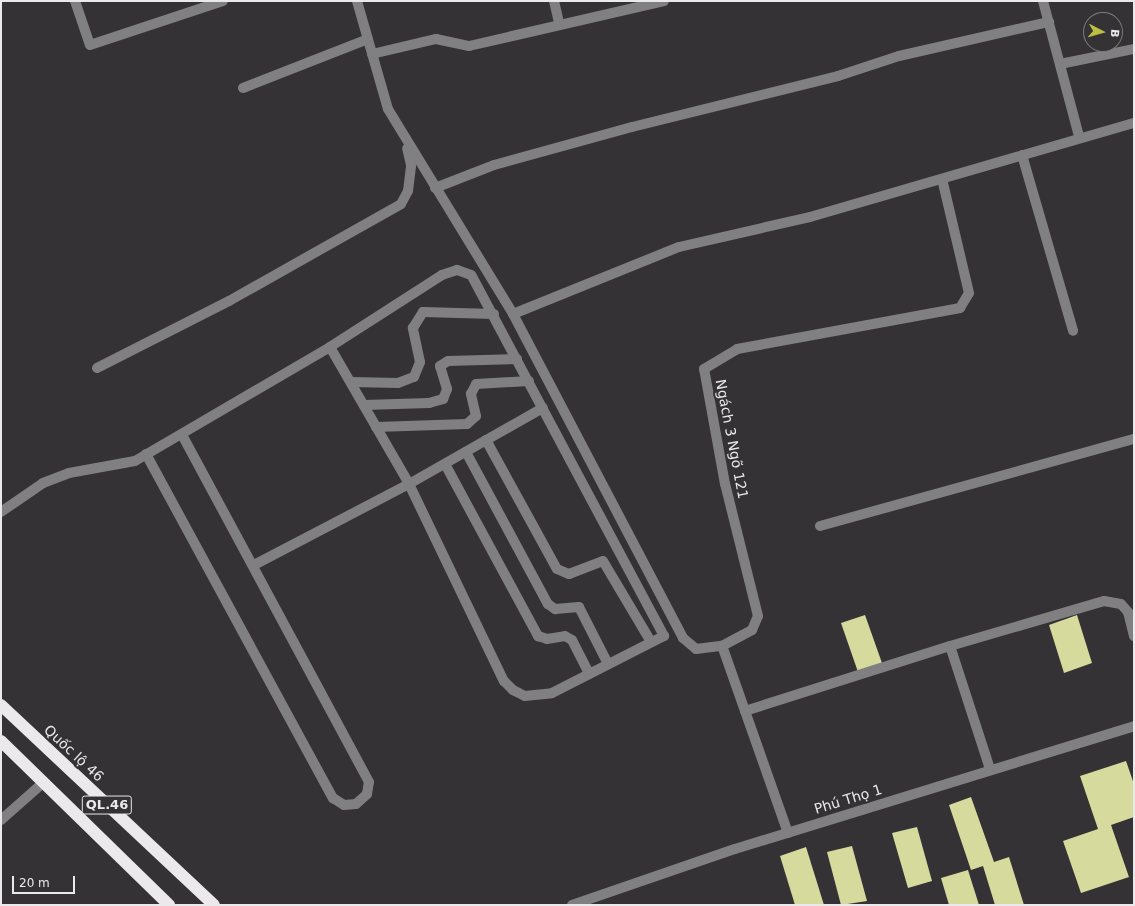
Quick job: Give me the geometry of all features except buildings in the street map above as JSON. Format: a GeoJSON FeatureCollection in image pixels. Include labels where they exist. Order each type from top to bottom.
{"type":"FeatureCollection","features":[{"type":"Feature","properties":{"kind":"highway","name":"Quốc lộ 46"},"geometry":{"type":"LineString","coordinates":[[1,705],[214,905]]}},
{"type":"Feature","properties":{"kind":"highway","name":"QL.46"},"geometry":{"type":"LineString","coordinates":[[1,741],[169,905]]}},
{"type":"Feature","properties":{"kind":"street"},"geometry":{"type":"LineString","coordinates":[[75,1],[90,45],[223,1]]}},
{"type":"Feature","properties":{"kind":"street"},"geometry":{"type":"LineString","coordinates":[[357,1],[388,109],[513,314],[683,638],[696,649],[722,646],[788,833]]}},
{"type":"Feature","properties":{"kind":"street"},"geometry":{"type":"LineString","coordinates":[[554,1],[559,23]]}},
{"type":"Feature","properties":{"kind":"street"},"geometry":{"type":"LineString","coordinates":[[372,54],[436,39],[468,46],[559,23],[664,1]]}},
{"type":"Feature","properties":{"kind":"street"},"geometry":{"type":"LineString","coordinates":[[1043,1],[1079,136]]}},
{"type":"Feature","properties":{"kind":"street"},"geometry":{"type":"LineString","coordinates":[[435,188],[494,165],[632,127],[838,76],[899,56],[1049,22]]}},
{"type":"Feature","properties":{"kind":"street"},"geometry":{"type":"LineString","coordinates":[[243,88],[368,39]]}},
{"type":"Feature","properties":{"kind":"street"},"geometry":{"type":"LineString","coordinates":[[1060,64],[1134,49]]}},
{"type":"Feature","properties":{"kind":"street"},"geometry":{"type":"LineString","coordinates":[[513,314],[679,247],[810,217],[1022,155],[1079,136],[1134,123]]}},
{"type":"Feature","properties":{"kind":"street"},"geometry":{"type":"LineString","coordinates":[[97,368],[228,301],[401,204],[408,191],[411,164],[404,137]]}},
{"type":"Feature","properties":{"kind":"street"},"geometry":{"type":"LineString","coordinates":[[1022,155],[1073,330]]}},
{"type":"Feature","properties":{"kind":"street","name":"Ngách 3 Ngõ 121"},"geometry":{"type":"LineString","coordinates":[[722,646],[752,630],[758,616],[725,484],[704,369],[737,349],[960,308],[969,293],[942,179]]}},
{"type":"Feature","properties":{"kind":"street"},"geometry":{"type":"LineString","coordinates":[[1,512],[43,483],[69,473],[135,461],[182,435],[330,347],[442,275],[457,270],[471,275],[494,314],[664,636],[589,674],[539,697],[525,696],[504,681],[409,484],[330,347]]}},
{"type":"Feature","properties":{"kind":"street"},"geometry":{"type":"LineString","coordinates":[[351,382],[398,383],[414,377],[420,362],[413,328],[423,312],[494,314]]}},
{"type":"Feature","properties":{"kind":"street"},"geometry":{"type":"LineString","coordinates":[[364,405],[429,403],[443,399],[446,389],[440,366],[448,361],[517,359]]}},
{"type":"Feature","properties":{"kind":"street"},"geometry":{"type":"LineString","coordinates":[[376,427],[468,424],[476,416],[471,394],[476,384],[529,381]]}},
{"type":"Feature","properties":{"kind":"street"},"geometry":{"type":"LineString","coordinates":[[254,565],[409,484],[543,408]]}},
{"type":"Feature","properties":{"kind":"street"},"geometry":{"type":"LineString","coordinates":[[146,454],[333,798],[344,805],[356,804],[367,794],[369,782],[254,565],[182,435]]}},
{"type":"Feature","properties":{"kind":"street"},"geometry":{"type":"LineString","coordinates":[[820,526],[1134,439]]}},
{"type":"Feature","properties":{"kind":"street"},"geometry":{"type":"LineString","coordinates":[[486,440],[556,570],[569,574],[603,561],[651,642]]}},
{"type":"Feature","properties":{"kind":"street"},"geometry":{"type":"LineString","coordinates":[[466,452],[548,604],[555,609],[578,607],[608,664]]}},
{"type":"Feature","properties":{"kind":"street"},"geometry":{"type":"LineString","coordinates":[[445,464],[538,636],[547,639],[565,636],[572,640],[589,674]]}},
{"type":"Feature","properties":{"kind":"street"},"geometry":{"type":"LineString","coordinates":[[745,711],[950,646],[1104,601],[1121,604],[1128,612],[1134,636]]}},
{"type":"Feature","properties":{"kind":"street"},"geometry":{"type":"LineString","coordinates":[[950,646],[990,769]]}},
{"type":"Feature","properties":{"kind":"street","name":"Phú Thọ 1"},"geometry":{"type":"LineString","coordinates":[[572,905],[788,833],[990,769],[1134,726]]}},
{"type":"Feature","properties":{"kind":"street"},"geometry":{"type":"LineString","coordinates":[[1,820],[44,782]]}}]}
